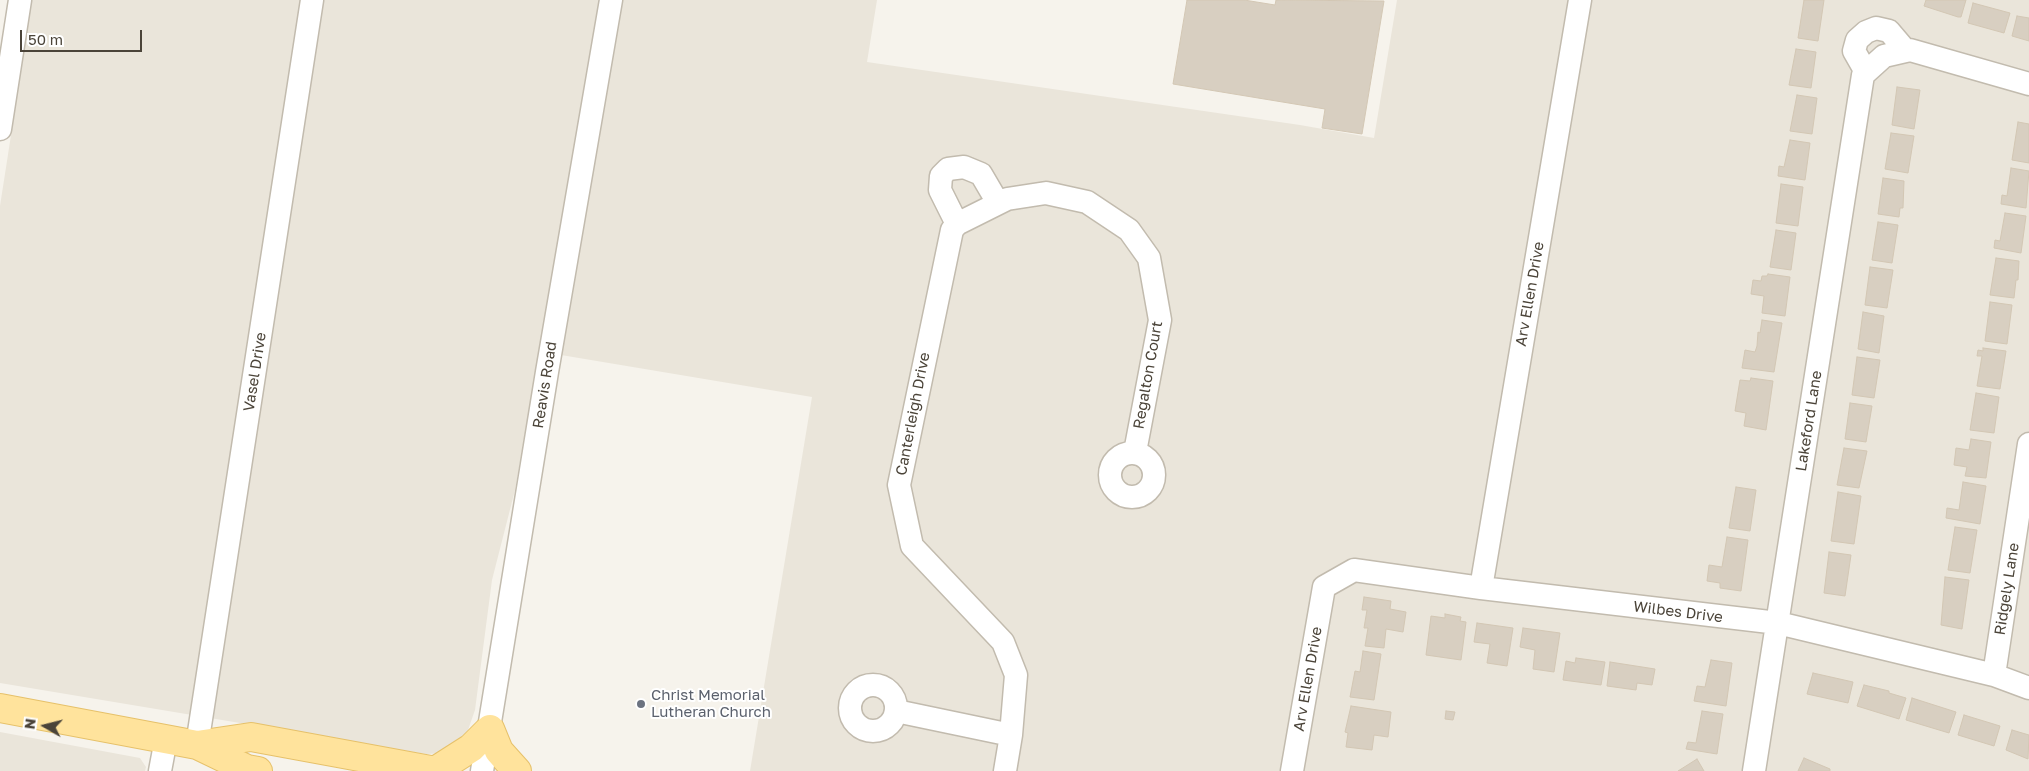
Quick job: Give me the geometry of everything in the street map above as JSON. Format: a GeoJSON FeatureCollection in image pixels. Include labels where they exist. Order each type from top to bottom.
{"type":"FeatureCollection","features":[{"type":"Feature","properties":{"kind":"main road"},"geometry":{"type":"LineString","coordinates":[[0,708],[197,745],[247,769],[258,771]]}},
{"type":"Feature","properties":{"kind":"main road"},"geometry":{"type":"LineString","coordinates":[[197,745],[251,737],[436,771],[471,748],[490,729],[499,751],[517,771]]}},
{"type":"Feature","properties":{"kind":"street"},"geometry":{"type":"LineString","coordinates":[[0,129],[20,0]]}},
{"type":"Feature","properties":{"kind":"street","name":"Vasel Drive"},"geometry":{"type":"LineString","coordinates":[[197,745],[312,0]]}},
{"type":"Feature","properties":{"kind":"street","name":"Reavis Road"},"geometry":{"type":"LineString","coordinates":[[482,771],[547,372],[611,0]]}},
{"type":"Feature","properties":{"kind":"street","name":"Arv Ellen Drive"},"geometry":{"type":"LineString","coordinates":[[1481,588],[1580,0]]}},
{"type":"Feature","properties":{"kind":"street"},"geometry":{"type":"LineString","coordinates":[[1906,51],[1889,31],[1876,28],[1866,32],[1856,40],[1854,51],[1866,72],[1884,56],[1906,51],[1910,50],[2029,84]]}},
{"type":"Feature","properties":{"kind":"street","name":"Lakeford Lane"},"geometry":{"type":"LineString","coordinates":[[1754,771],[1862,75],[1866,72]]}},
{"type":"Feature","properties":{"kind":"street"},"geometry":{"type":"LineString","coordinates":[[954,227],[940,190],[941,176],[948,169],[964,167],[981,174],[998,203]]}},
{"type":"Feature","properties":{"kind":"street","name":"Regalton Court"},"geometry":{"type":"LineString","coordinates":[[954,227],[1006,199],[1046,193],[1087,202],[1129,230],[1149,258],[1160,320],[1135,452]]}},
{"type":"Feature","properties":{"kind":"street","name":"Canterleigh Drive"},"geometry":{"type":"LineString","coordinates":[[954,227],[899,485],[912,546],[1003,642],[1016,675],[1011,736],[1005,771]]}},
{"type":"Feature","properties":{"kind":"street","name":"Ridgely Lane"},"geometry":{"type":"LineString","coordinates":[[1994,675],[2029,444]]}},
{"type":"Feature","properties":{"kind":"street","name":"Wilbes Drive"},"geometry":{"type":"LineString","coordinates":[[1324,587],[1354,570],[1481,588],[1778,623],[1994,675],[2029,688]]}},
{"type":"Feature","properties":{"kind":"street","name":"Arv Ellen Drive"},"geometry":{"type":"LineString","coordinates":[[1292,771],[1324,587]]}},
{"type":"Feature","properties":{"kind":"street"},"geometry":{"type":"LineString","coordinates":[[896,711],[1011,736]]}},
{"type":"Feature","properties":{"kind":"street"},"geometry":{"type":"LineString","coordinates":[[160,771],[166,739]]}},
{"type":"Feature","properties":{"kind":"shaded area"},"geometry":{"type":"Polygon","coordinates":[[[32,0],[601,0],[515,490],[492,580],[475,710],[468,730],[457,746],[445,753],[426,754],[0,683],[0,206],[32,0]]]}},
{"type":"Feature","properties":{"kind":"shaded area"},"geometry":{"type":"Polygon","coordinates":[[[621,0],[877,0],[867,62],[1300,125],[1374,138],[1397,0],[2029,0],[2029,771],[750,771],[812,397],[561,355],[621,0]]]}},
{"type":"Feature","properties":{"kind":"shaded area"},"geometry":{"type":"Polygon","coordinates":[[[0,732],[140,758],[146,767],[145,771],[0,771],[0,732]]]}},
{"type":"Feature","properties":{"kind":"building"},"geometry":{"type":"Polygon","coordinates":[[[1187,0],[1244,0],[1275,5],[1276,0],[1384,1],[1362,134],[1322,128],[1325,109],[1173,84],[1187,0]]]}},
{"type":"Feature","properties":{"kind":"building"},"geometry":{"type":"Polygon","coordinates":[[[1804,0],[1824,0],[1818,41],[1798,38],[1804,0]]]}},
{"type":"Feature","properties":{"kind":"building"},"geometry":{"type":"Polygon","coordinates":[[[1926,0],[1966,0],[1961,17],[1958,17],[1924,6],[1926,0]]]}},
{"type":"Feature","properties":{"kind":"building"},"geometry":{"type":"Polygon","coordinates":[[[1973,3],[2010,13],[2004,33],[1968,23],[1973,3]]]}},
{"type":"Feature","properties":{"kind":"building"},"geometry":{"type":"Polygon","coordinates":[[[2017,16],[2029,18],[2029,41],[2012,36],[2017,16]]]}},
{"type":"Feature","properties":{"kind":"building"},"geometry":{"type":"Polygon","coordinates":[[[1796,49],[1816,52],[1811,88],[1789,85],[1796,49]]]}},
{"type":"Feature","properties":{"kind":"building"},"geometry":{"type":"Polygon","coordinates":[[[1897,87],[1920,90],[1914,129],[1892,125],[1897,87]]]}},
{"type":"Feature","properties":{"kind":"building"},"geometry":{"type":"Polygon","coordinates":[[[1797,95],[1817,98],[1812,134],[1790,131],[1797,95]]]}},
{"type":"Feature","properties":{"kind":"building"},"geometry":{"type":"Polygon","coordinates":[[[2018,122],[2029,124],[2029,163],[2012,160],[2018,122]]]}},
{"type":"Feature","properties":{"kind":"building"},"geometry":{"type":"Polygon","coordinates":[[[1891,133],[1914,136],[1908,173],[1885,169],[1891,133]]]}},
{"type":"Feature","properties":{"kind":"building"},"geometry":{"type":"Polygon","coordinates":[[[1790,140],[1810,143],[1805,180],[1778,176],[1779,166],[1784,167],[1790,140]]]}},
{"type":"Feature","properties":{"kind":"building"},"geometry":{"type":"Polygon","coordinates":[[[2011,168],[2029,171],[2026,208],[2001,204],[2002,195],[2007,196],[2011,168]]]}},
{"type":"Feature","properties":{"kind":"building"},"geometry":{"type":"Polygon","coordinates":[[[1883,178],[1904,181],[1903,208],[1900,208],[1899,217],[1878,214],[1883,178]]]}},
{"type":"Feature","properties":{"kind":"building"},"geometry":{"type":"Polygon","coordinates":[[[1781,184],[1803,187],[1798,226],[1776,223],[1781,184]]]}},
{"type":"Feature","properties":{"kind":"building"},"geometry":{"type":"Polygon","coordinates":[[[2005,213],[2026,216],[2021,253],[1994,248],[1995,240],[2000,241],[2005,213]]]}},
{"type":"Feature","properties":{"kind":"building"},"geometry":{"type":"Polygon","coordinates":[[[1878,222],[1898,225],[1892,263],[1872,260],[1878,222]]]}},
{"type":"Feature","properties":{"kind":"building"},"geometry":{"type":"Polygon","coordinates":[[[1776,230],[1796,233],[1791,270],[1770,267],[1776,230]]]}},
{"type":"Feature","properties":{"kind":"building"},"geometry":{"type":"Polygon","coordinates":[[[1996,258],[2019,261],[2018,280],[2016,280],[2014,298],[1990,295],[1996,258]]]}},
{"type":"Feature","properties":{"kind":"building"},"geometry":{"type":"Polygon","coordinates":[[[1870,267],[1893,270],[1887,308],[1865,305],[1870,267]]]}},
{"type":"Feature","properties":{"kind":"building"},"geometry":{"type":"Polygon","coordinates":[[[1768,274],[1790,277],[1785,316],[1762,313],[1764,296],[1751,294],[1753,280],[1761,281],[1762,276],[1767,276],[1768,274]]]}},
{"type":"Feature","properties":{"kind":"building"},"geometry":{"type":"Polygon","coordinates":[[[1990,302],[2012,305],[2007,344],[1985,341],[1990,302]]]}},
{"type":"Feature","properties":{"kind":"building"},"geometry":{"type":"Polygon","coordinates":[[[1863,312],[1884,316],[1879,353],[1858,349],[1863,312]]]}},
{"type":"Feature","properties":{"kind":"building"},"geometry":{"type":"Polygon","coordinates":[[[1762,320],[1782,323],[1774,372],[1742,368],[1745,350],[1755,352],[1762,320]]]}},
{"type":"Feature","properties":{"kind":"building"},"geometry":{"type":"Polygon","coordinates":[[[1983,348],[2006,351],[2000,389],[1977,386],[1982,356],[1977,356],[1978,350],[1983,351],[1983,348]]]}},
{"type":"Feature","properties":{"kind":"building"},"geometry":{"type":"Polygon","coordinates":[[[1857,357],[1880,360],[1874,398],[1852,395],[1857,357]]]}},
{"type":"Feature","properties":{"kind":"building"},"geometry":{"type":"Polygon","coordinates":[[[1751,378],[1773,381],[1766,430],[1744,426],[1746,413],[1735,411],[1740,380],[1750,381],[1751,378]]]}},
{"type":"Feature","properties":{"kind":"building"},"geometry":{"type":"Polygon","coordinates":[[[1976,393],[1999,397],[1994,433],[1970,430],[1976,393]]]}},
{"type":"Feature","properties":{"kind":"building"},"geometry":{"type":"Polygon","coordinates":[[[1850,403],[1872,406],[1866,442],[1845,439],[1850,403]]]}},
{"type":"Feature","properties":{"kind":"building"},"geometry":{"type":"Polygon","coordinates":[[[1971,439],[1991,442],[1986,478],[1965,476],[1967,467],[1954,465],[1956,448],[1969,450],[1971,439]]]}},
{"type":"Feature","properties":{"kind":"building"},"geometry":{"type":"Polygon","coordinates":[[[1844,448],[1867,451],[1859,488],[1837,485],[1844,448]]]}},
{"type":"Feature","properties":{"kind":"building"},"geometry":{"type":"Polygon","coordinates":[[[1963,482],[1986,486],[1980,524],[1946,518],[1947,508],[1959,510],[1963,482]]]}},
{"type":"Feature","properties":{"kind":"building"},"geometry":{"type":"Polygon","coordinates":[[[1736,487],[1756,490],[1750,531],[1729,528],[1736,487]]]}},
{"type":"Feature","properties":{"kind":"building"},"geometry":{"type":"Polygon","coordinates":[[[1838,492],[1861,496],[1854,544],[1831,541],[1838,492]]]}},
{"type":"Feature","properties":{"kind":"building"},"geometry":{"type":"Polygon","coordinates":[[[1955,527],[1977,530],[1970,573],[1948,570],[1955,527]]]}},
{"type":"Feature","properties":{"kind":"building"},"geometry":{"type":"Polygon","coordinates":[[[1727,537],[1748,540],[1741,591],[1720,588],[1720,583],[1707,581],[1709,565],[1722,567],[1727,537]]]}},
{"type":"Feature","properties":{"kind":"building"},"geometry":{"type":"Polygon","coordinates":[[[1829,552],[1851,555],[1845,596],[1824,593],[1829,552]]]}},
{"type":"Feature","properties":{"kind":"building"},"geometry":{"type":"Polygon","coordinates":[[[1945,577],[1969,580],[1962,629],[1941,625],[1945,577]]]}},
{"type":"Feature","properties":{"kind":"building"},"geometry":{"type":"Polygon","coordinates":[[[1364,597],[1391,601],[1390,609],[1406,612],[1403,632],[1386,629],[1384,648],[1365,646],[1368,628],[1364,628],[1367,610],[1362,610],[1364,597]]]}},
{"type":"Feature","properties":{"kind":"building"},"geometry":{"type":"Polygon","coordinates":[[[1445,614],[1461,617],[1460,621],[1466,622],[1461,660],[1426,655],[1431,616],[1445,618],[1445,614]]]}},
{"type":"Feature","properties":{"kind":"building"},"geometry":{"type":"Polygon","coordinates":[[[1477,623],[1513,628],[1507,666],[1487,663],[1490,644],[1474,642],[1477,623]]]}},
{"type":"Feature","properties":{"kind":"building"},"geometry":{"type":"Polygon","coordinates":[[[1523,628],[1560,633],[1554,672],[1533,669],[1535,650],[1520,647],[1523,628]]]}},
{"type":"Feature","properties":{"kind":"building"},"geometry":{"type":"Polygon","coordinates":[[[1363,651],[1381,654],[1374,700],[1350,697],[1355,671],[1360,672],[1363,651]]]}},
{"type":"Feature","properties":{"kind":"building"},"geometry":{"type":"Polygon","coordinates":[[[1576,658],[1605,662],[1601,685],[1563,680],[1566,661],[1575,663],[1576,658]]]}},
{"type":"Feature","properties":{"kind":"building"},"geometry":{"type":"Polygon","coordinates":[[[1711,660],[1732,663],[1726,706],[1694,701],[1697,686],[1705,687],[1711,660]]]}},
{"type":"Feature","properties":{"kind":"building"},"geometry":{"type":"Polygon","coordinates":[[[1610,662],[1655,669],[1652,685],[1637,683],[1636,690],[1607,686],[1610,662]]]}},
{"type":"Feature","properties":{"kind":"building"},"geometry":{"type":"Polygon","coordinates":[[[1813,673],[1853,682],[1848,703],[1807,694],[1813,673]]]}},
{"type":"Feature","properties":{"kind":"building"},"geometry":{"type":"Polygon","coordinates":[[[1864,685],[1889,691],[1889,693],[1906,698],[1899,719],[1857,706],[1864,685]]]}},
{"type":"Feature","properties":{"kind":"building"},"geometry":{"type":"Polygon","coordinates":[[[1912,698],[1956,712],[1949,733],[1906,720],[1912,698]]]}},
{"type":"Feature","properties":{"kind":"building"},"geometry":{"type":"Polygon","coordinates":[[[1351,706],[1391,712],[1388,737],[1374,735],[1372,750],[1346,747],[1348,733],[1345,732],[1351,706]]]}},
{"type":"Feature","properties":{"kind":"building"},"geometry":{"type":"Polygon","coordinates":[[[1446,711],[1455,712],[1453,720],[1445,719],[1446,711]]]}},
{"type":"Feature","properties":{"kind":"building"},"geometry":{"type":"Polygon","coordinates":[[[1702,711],[1723,714],[1717,754],[1686,749],[1688,742],[1696,743],[1702,711]]]}},
{"type":"Feature","properties":{"kind":"building"},"geometry":{"type":"Polygon","coordinates":[[[1964,715],[2000,726],[1994,746],[1958,735],[1964,715]]]}},
{"type":"Feature","properties":{"kind":"building"},"geometry":{"type":"Polygon","coordinates":[[[2012,730],[2029,735],[2028,759],[2006,750],[2012,730]]]}},
{"type":"Feature","properties":{"kind":"building"},"geometry":{"type":"Polygon","coordinates":[[[1804,758],[1830,769],[1830,771],[1798,771],[1804,758]]]}},
{"type":"Feature","properties":{"kind":"building"},"geometry":{"type":"Polygon","coordinates":[[[1697,759],[1704,771],[1678,771],[1697,759]]]}},
{"type":"Feature","properties":{"kind":"place","name":"Christ Memorial Lutheran Church"},"geometry":{"type":"Point","coordinates":[641,704]}}]}
